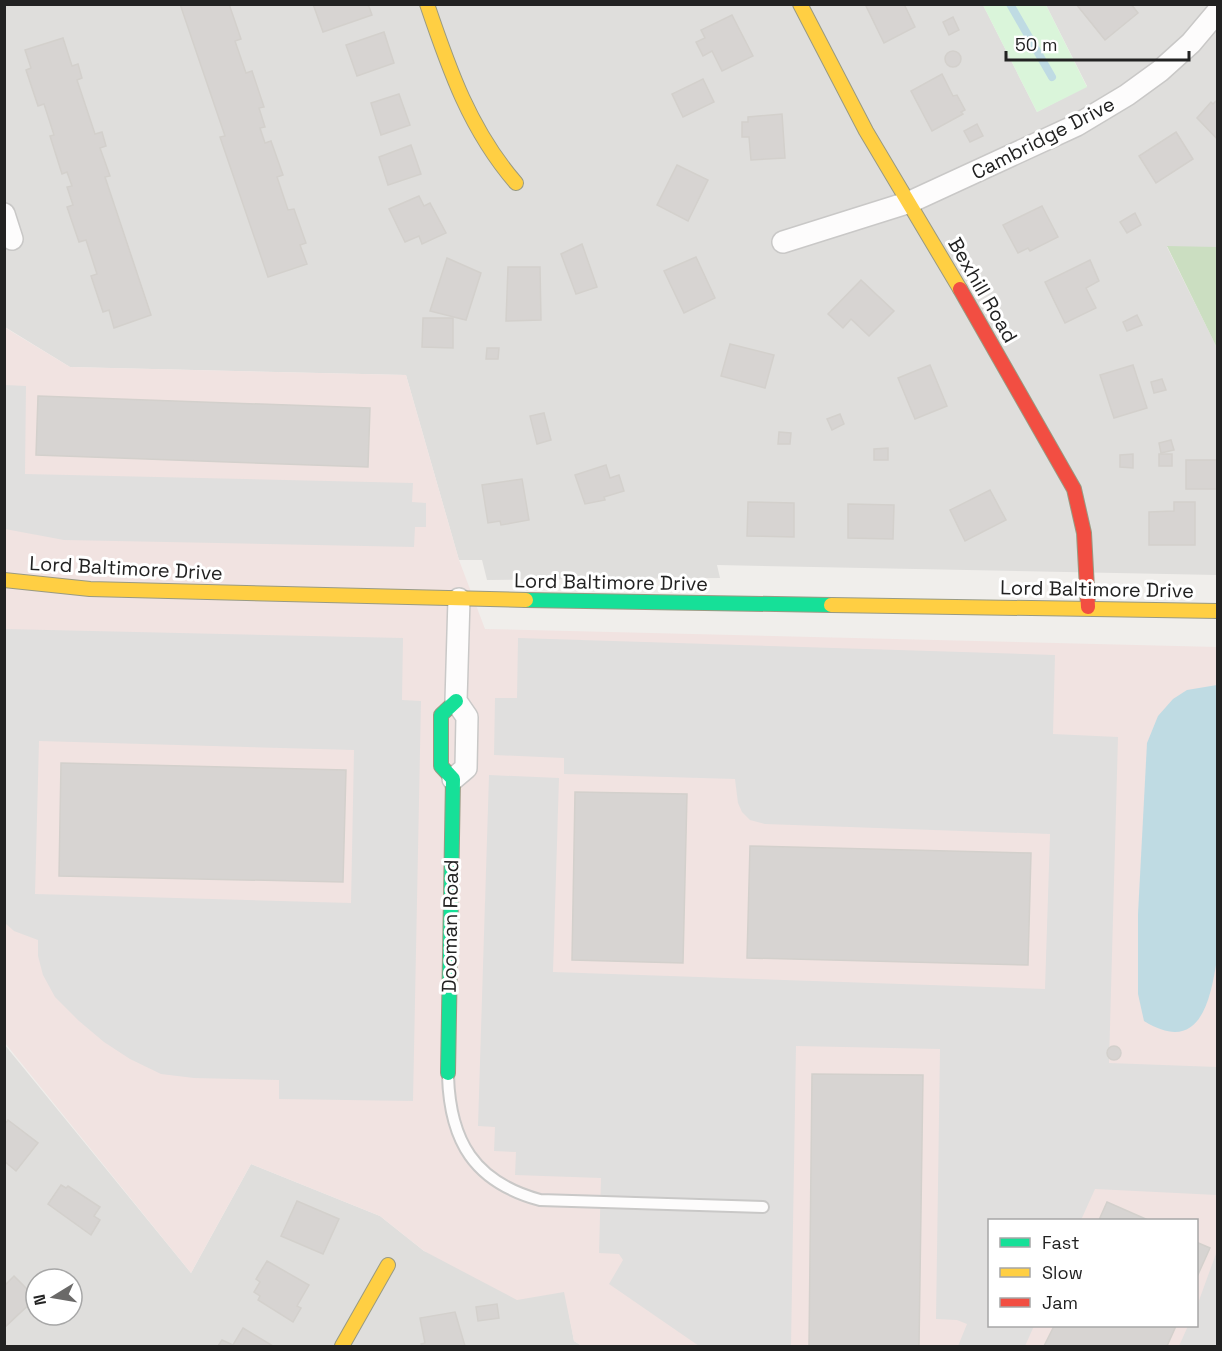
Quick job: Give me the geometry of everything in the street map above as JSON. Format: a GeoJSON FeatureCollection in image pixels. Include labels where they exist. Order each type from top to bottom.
{"type":"FeatureCollection","features":[{"type":"Feature","properties":{"kind":"street"},"geometry":{"type":"LineString","coordinates":[[427,4],[459,98],[493,160],[516,183]]}},
{"type":"Feature","properties":{"kind":"street","name":"Bexhill Road"},"geometry":{"type":"LineString","coordinates":[[800,4],[866,131],[910,202],[1074,489],[1083,515],[1087,545],[1088,608]]}},
{"type":"Feature","properties":{"kind":"street","name":"Cambridge Drive"},"geometry":{"type":"LineString","coordinates":[[783,242],[910,202],[1077,125],[1127,95],[1160,71],[1191,43],[1218,11]]}},
{"type":"Feature","properties":{"kind":"street"},"geometry":{"type":"LineString","coordinates":[[4,214],[12,239]]}},
{"type":"Feature","properties":{"kind":"street","name":"Lord Baltimore Drive"},"geometry":{"type":"LineString","coordinates":[[4,580],[90,589],[459,599],[1218,611]]}},
{"type":"Feature","properties":{"kind":"street","name":"Dooman Road"},"geometry":{"type":"LineString","coordinates":[[448,1073],[453,779],[466,768],[467,717],[456,701],[459,599]]}},
{"type":"Feature","properties":{"kind":"street"},"geometry":{"type":"LineString","coordinates":[[342,1347],[387,1265]]}},
{"type":"Feature","properties":{"kind":"lane"},"geometry":{"type":"LineString","coordinates":[[448,1073],[453,1124],[469,1155],[485,1172],[518,1194],[540,1200],[763,1207]]}},
{"type":"Feature","properties":{"kind":"shaded area"},"geometry":{"type":"Polygon","coordinates":[[[4,5],[983,5],[1037,112],[1087,86],[1046,5],[1217,5],[1217,247],[1167,247],[1217,348],[1217,575],[717,565],[720,578],[487,580],[482,560],[459,560],[406,375],[70,367],[5,327],[4,5]]]}},
{"type":"Feature","properties":{"kind":"shaded area"},"geometry":{"type":"Polygon","coordinates":[[[4,327],[70,367],[406,375],[459,560],[485,629],[1217,647],[1217,1346],[582,1346],[574,1341],[564,1292],[517,1300],[424,1251],[380,1216],[251,1164],[191,1273],[5,1043],[4,327]]]}},
{"type":"Feature","properties":{"kind":"shaded area"},"geometry":{"type":"Polygon","coordinates":[[[5,385],[26,386],[25,474],[413,483],[412,502],[426,503],[426,527],[415,527],[414,547],[64,540],[5,529],[5,385]]]}},
{"type":"Feature","properties":{"kind":"shaded area"},"geometry":{"type":"Polygon","coordinates":[[[5,629],[403,638],[402,700],[421,701],[413,1101],[279,1099],[279,1080],[194,1078],[161,1074],[130,1059],[104,1042],[79,1021],[55,997],[43,975],[38,956],[38,940],[14,931],[5,923],[5,629]],[[39,741],[35,894],[351,903],[354,750],[39,741]]]}},
{"type":"Feature","properties":{"kind":"shaded area"},"geometry":{"type":"Polygon","coordinates":[[[518,638],[1055,655],[1053,734],[1118,737],[1109,1063],[1217,1067],[1217,1195],[1095,1189],[1081,1219],[988,1219],[988,1327],[1034,1327],[1025,1346],[958,1346],[967,1324],[957,1320],[936,1319],[940,1049],[796,1046],[791,1346],[699,1346],[609,1284],[623,1260],[619,1254],[599,1253],[601,1178],[515,1175],[516,1152],[494,1151],[495,1127],[478,1126],[489,775],[559,778],[553,972],[1045,989],[1050,834],[765,824],[750,820],[742,812],[738,803],[735,779],[564,774],[564,758],[494,755],[495,698],[517,698],[518,638]]]}},
{"type":"Feature","properties":{"kind":"shaded area"},"geometry":{"type":"Polygon","coordinates":[[[4,1044],[191,1273],[251,1164],[380,1216],[424,1251],[565,1292],[574,1341],[582,1346],[5,1346],[4,1044]]]}},
{"type":"Feature","properties":{"kind":"shaded area"},"geometry":{"type":"Polygon","coordinates":[[[1217,1251],[1217,1346],[1179,1346],[1188,1327],[1198,1327],[1198,1303],[1217,1251]]]}},
{"type":"Feature","properties":{"kind":"green space"},"geometry":{"type":"Polygon","coordinates":[[[983,5],[1046,5],[1087,87],[1037,112],[983,5]]]}},
{"type":"Feature","properties":{"kind":"green space"},"geometry":{"type":"Polygon","coordinates":[[[1167,246],[1217,247],[1217,348],[1167,246]]]}},
{"type":"Feature","properties":{"kind":"water"},"geometry":{"type":"Polygon","coordinates":[[[1217,685],[1217,959],[1210,992],[1199,1019],[1189,1028],[1178,1032],[1163,1030],[1144,1021],[1138,994],[1138,914],[1147,743],[1158,716],[1173,699],[1187,690],[1217,685]]]}},
{"type":"Feature","properties":{"kind":"building"},"geometry":{"type":"Polygon","coordinates":[[[180,4],[229,4],[241,39],[235,41],[246,73],[252,71],[264,107],[259,108],[265,127],[260,128],[265,143],[271,141],[283,175],[277,177],[288,210],[294,209],[306,243],[300,245],[307,264],[268,277],[220,137],[225,136],[180,4]]]}},
{"type":"Feature","properties":{"kind":"building"},"geometry":{"type":"Polygon","coordinates":[[[313,4],[368,4],[372,15],[323,32],[313,4]]]}},
{"type":"Feature","properties":{"kind":"building"},"geometry":{"type":"Polygon","coordinates":[[[865,4],[904,4],[915,27],[884,43],[865,4]]]}},
{"type":"Feature","properties":{"kind":"building"},"geometry":{"type":"Polygon","coordinates":[[[1076,4],[1131,4],[1138,13],[1105,40],[1076,4]]]}},
{"type":"Feature","properties":{"kind":"building"},"geometry":{"type":"Polygon","coordinates":[[[732,15],[753,56],[722,71],[712,51],[703,56],[696,42],[705,38],[701,30],[732,15]]]}},
{"type":"Feature","properties":{"kind":"building"},"geometry":{"type":"Polygon","coordinates":[[[953,17],[959,30],[949,35],[943,22],[953,17]]]}},
{"type":"Feature","properties":{"kind":"building"},"geometry":{"type":"Polygon","coordinates":[[[384,32],[394,63],[357,76],[346,45],[384,32]]]}},
{"type":"Feature","properties":{"kind":"building"},"geometry":{"type":"Polygon","coordinates":[[[63,38],[72,66],[78,64],[82,78],[77,80],[95,134],[102,132],[106,146],[100,148],[110,176],[105,177],[151,315],[114,328],[109,310],[103,312],[91,276],[97,274],[86,240],[79,242],[67,207],[73,205],[67,187],[72,186],[67,172],[62,174],[50,136],[54,135],[44,104],[38,106],[26,70],[31,68],[25,50],[63,38]]]}},
{"type":"Feature","properties":{"kind":"building"},"geometry":{"type":"Polygon","coordinates":[[[953,51],[959,53],[961,59],[959,65],[953,67],[947,65],[945,59],[947,53],[953,51]]]}},
{"type":"Feature","properties":{"kind":"building"},"geometry":{"type":"Polygon","coordinates":[[[942,74],[953,96],[957,95],[965,110],[961,112],[963,114],[932,131],[911,91],[942,74]]]}},
{"type":"Feature","properties":{"kind":"building"},"geometry":{"type":"Polygon","coordinates":[[[703,79],[714,102],[683,117],[672,94],[703,79]]]}},
{"type":"Feature","properties":{"kind":"building"},"geometry":{"type":"Polygon","coordinates":[[[399,94],[410,125],[381,135],[371,103],[399,94]]]}},
{"type":"Feature","properties":{"kind":"building"},"geometry":{"type":"Polygon","coordinates":[[[1218,99],[1218,140],[1197,118],[1211,102],[1213,104],[1218,99]]]}},
{"type":"Feature","properties":{"kind":"building"},"geometry":{"type":"Polygon","coordinates":[[[782,114],[785,158],[751,160],[749,137],[742,137],[742,122],[748,122],[748,117],[782,114]]]}},
{"type":"Feature","properties":{"kind":"building"},"geometry":{"type":"Polygon","coordinates":[[[977,124],[983,136],[970,142],[964,131],[977,124]]]}},
{"type":"Feature","properties":{"kind":"building"},"geometry":{"type":"Polygon","coordinates":[[[1176,132],[1193,159],[1156,183],[1139,156],[1176,132]]]}},
{"type":"Feature","properties":{"kind":"building"},"geometry":{"type":"Polygon","coordinates":[[[411,145],[421,174],[388,185],[379,157],[411,145]]]}},
{"type":"Feature","properties":{"kind":"building"},"geometry":{"type":"Polygon","coordinates":[[[677,165],[708,180],[688,221],[657,205],[677,165]]]}},
{"type":"Feature","properties":{"kind":"building"},"geometry":{"type":"Polygon","coordinates":[[[419,196],[424,206],[430,203],[446,233],[422,244],[419,236],[405,242],[389,209],[419,196]]]}},
{"type":"Feature","properties":{"kind":"building"},"geometry":{"type":"Polygon","coordinates":[[[1042,206],[1058,237],[1030,251],[1028,248],[1018,253],[1003,225],[1042,206]]]}},
{"type":"Feature","properties":{"kind":"building"},"geometry":{"type":"Polygon","coordinates":[[[1135,213],[1141,225],[1127,233],[1120,222],[1135,213]]]}},
{"type":"Feature","properties":{"kind":"building"},"geometry":{"type":"Polygon","coordinates":[[[582,244],[597,287],[576,294],[561,254],[582,244]]]}},
{"type":"Feature","properties":{"kind":"building"},"geometry":{"type":"Polygon","coordinates":[[[696,257],[715,298],[684,313],[664,271],[696,257]]]}},
{"type":"Feature","properties":{"kind":"building"},"geometry":{"type":"Polygon","coordinates":[[[447,258],[481,273],[466,320],[430,311],[447,258]]]}},
{"type":"Feature","properties":{"kind":"building"},"geometry":{"type":"Polygon","coordinates":[[[1090,260],[1099,281],[1086,288],[1096,308],[1065,323],[1045,282],[1090,260]]]}},
{"type":"Feature","properties":{"kind":"building"},"geometry":{"type":"Polygon","coordinates":[[[508,267],[540,267],[541,320],[506,321],[508,267]]]}},
{"type":"Feature","properties":{"kind":"building"},"geometry":{"type":"Polygon","coordinates":[[[861,280],[894,311],[869,336],[851,319],[843,328],[828,314],[861,280]]]}},
{"type":"Feature","properties":{"kind":"building"},"geometry":{"type":"Polygon","coordinates":[[[1137,315],[1142,325],[1127,331],[1123,322],[1137,315]]]}},
{"type":"Feature","properties":{"kind":"building"},"geometry":{"type":"Polygon","coordinates":[[[423,318],[453,318],[453,348],[422,347],[423,318]]]}},
{"type":"Feature","properties":{"kind":"building"},"geometry":{"type":"Polygon","coordinates":[[[730,344],[774,355],[765,388],[721,376],[730,344]]]}},
{"type":"Feature","properties":{"kind":"building"},"geometry":{"type":"Polygon","coordinates":[[[487,348],[499,348],[498,359],[486,359],[487,348]]]}},
{"type":"Feature","properties":{"kind":"building"},"geometry":{"type":"Polygon","coordinates":[[[930,365],[947,406],[915,419],[898,378],[930,365]]]}},
{"type":"Feature","properties":{"kind":"building"},"geometry":{"type":"Polygon","coordinates":[[[1133,365],[1147,408],[1114,418],[1100,375],[1133,365]]]}},
{"type":"Feature","properties":{"kind":"building"},"geometry":{"type":"Polygon","coordinates":[[[1162,379],[1166,390],[1154,393],[1151,382],[1162,379]]]}},
{"type":"Feature","properties":{"kind":"building"},"geometry":{"type":"Polygon","coordinates":[[[38,396],[370,408],[368,467],[36,455],[38,396]]]}},
{"type":"Feature","properties":{"kind":"building"},"geometry":{"type":"Polygon","coordinates":[[[544,413],[551,440],[537,444],[530,416],[544,413]]]}},
{"type":"Feature","properties":{"kind":"building"},"geometry":{"type":"Polygon","coordinates":[[[840,414],[844,424],[832,430],[827,419],[840,414]]]}},
{"type":"Feature","properties":{"kind":"building"},"geometry":{"type":"Polygon","coordinates":[[[779,432],[791,433],[790,444],[778,444],[779,432]]]}},
{"type":"Feature","properties":{"kind":"building"},"geometry":{"type":"Polygon","coordinates":[[[1171,440],[1174,450],[1161,453],[1159,443],[1171,440]]]}},
{"type":"Feature","properties":{"kind":"building"},"geometry":{"type":"Polygon","coordinates":[[[888,448],[888,460],[874,460],[874,449],[888,448]]]}},
{"type":"Feature","properties":{"kind":"building"},"geometry":{"type":"Polygon","coordinates":[[[1133,454],[1133,468],[1120,467],[1120,455],[1133,454]]]}},
{"type":"Feature","properties":{"kind":"building"},"geometry":{"type":"Polygon","coordinates":[[[1159,454],[1172,454],[1172,466],[1159,466],[1159,454]]]}},
{"type":"Feature","properties":{"kind":"building"},"geometry":{"type":"Polygon","coordinates":[[[1186,460],[1218,460],[1218,489],[1186,489],[1186,460]]]}},
{"type":"Feature","properties":{"kind":"building"},"geometry":{"type":"Polygon","coordinates":[[[606,465],[610,478],[619,475],[624,491],[604,497],[605,500],[585,504],[575,475],[606,465]]]}},
{"type":"Feature","properties":{"kind":"building"},"geometry":{"type":"Polygon","coordinates":[[[522,479],[529,520],[501,525],[500,521],[488,523],[482,485],[522,479]]]}},
{"type":"Feature","properties":{"kind":"building"},"geometry":{"type":"Polygon","coordinates":[[[990,490],[1006,520],[965,541],[950,510],[990,490]]]}},
{"type":"Feature","properties":{"kind":"building"},"geometry":{"type":"Polygon","coordinates":[[[748,502],[794,503],[794,537],[747,536],[748,502]]]}},
{"type":"Feature","properties":{"kind":"building"},"geometry":{"type":"Polygon","coordinates":[[[1174,502],[1195,502],[1195,545],[1149,545],[1149,512],[1174,511],[1174,502]]]}},
{"type":"Feature","properties":{"kind":"building"},"geometry":{"type":"Polygon","coordinates":[[[848,504],[894,505],[893,539],[848,538],[848,504]]]}},
{"type":"Feature","properties":{"kind":"building"},"geometry":{"type":"Polygon","coordinates":[[[61,763],[346,770],[343,882],[59,876],[61,763]]]}},
{"type":"Feature","properties":{"kind":"building"},"geometry":{"type":"Polygon","coordinates":[[[575,792],[687,794],[683,963],[572,960],[575,792]]]}},
{"type":"Feature","properties":{"kind":"building"},"geometry":{"type":"Polygon","coordinates":[[[750,846],[1031,853],[1028,965],[747,958],[750,846]]]}},
{"type":"Feature","properties":{"kind":"building"},"geometry":{"type":"Polygon","coordinates":[[[1111,1046],[1117,1046],[1121,1053],[1117,1060],[1111,1060],[1107,1056],[1107,1050],[1111,1046]]]}},
{"type":"Feature","properties":{"kind":"building"},"geometry":{"type":"Polygon","coordinates":[[[812,1074],[923,1075],[919,1346],[809,1346],[812,1074]]]}},
{"type":"Feature","properties":{"kind":"building"},"geometry":{"type":"Polygon","coordinates":[[[8,1120],[38,1143],[16,1171],[4,1161],[4,1125],[8,1120]]]}},
{"type":"Feature","properties":{"kind":"building"},"geometry":{"type":"Polygon","coordinates":[[[61,1185],[66,1188],[68,1186],[100,1207],[94,1216],[100,1220],[91,1235],[48,1204],[61,1185]]]}},
{"type":"Feature","properties":{"kind":"building"},"geometry":{"type":"Polygon","coordinates":[[[297,1201],[339,1219],[323,1254],[281,1236],[297,1201]]]}},
{"type":"Feature","properties":{"kind":"building"},"geometry":{"type":"Polygon","coordinates":[[[1107,1202],[1146,1219],[1099,1219],[1107,1202]]]}},
{"type":"Feature","properties":{"kind":"building"},"geometry":{"type":"Polygon","coordinates":[[[1198,1243],[1210,1248],[1198,1275],[1198,1243]]]}},
{"type":"Feature","properties":{"kind":"building"},"geometry":{"type":"Polygon","coordinates":[[[267,1261],[309,1285],[297,1306],[301,1308],[293,1322],[258,1300],[260,1296],[254,1292],[260,1282],[256,1279],[267,1261]]]}},
{"type":"Feature","properties":{"kind":"building"},"geometry":{"type":"Polygon","coordinates":[[[14,1276],[24,1286],[24,1309],[4,1328],[4,1286],[14,1276]]]}},
{"type":"Feature","properties":{"kind":"building"},"geometry":{"type":"Polygon","coordinates":[[[497,1304],[499,1318],[478,1321],[476,1307],[497,1304]]]}},
{"type":"Feature","properties":{"kind":"building"},"geometry":{"type":"Polygon","coordinates":[[[455,1312],[465,1346],[422,1346],[421,1344],[425,1343],[420,1318],[455,1312]]]}},
{"type":"Feature","properties":{"kind":"building"},"geometry":{"type":"Polygon","coordinates":[[[1054,1327],[1176,1327],[1167,1346],[1044,1346],[1054,1327]]]}},
{"type":"Feature","properties":{"kind":"building"},"geometry":{"type":"Polygon","coordinates":[[[243,1328],[273,1346],[218,1346],[222,1340],[233,1345],[243,1328]]]}},
{"type":"Feature","properties":{"kind":"waterway"},"geometry":{"type":"LineString","coordinates":[[1010,4],[1052,77]]}},
{"type":"Feature","properties":{"kind":"traffic: fast"},"geometry":{"type":"LineString","coordinates":[[526,600],[831,605]]}},
{"type":"Feature","properties":{"kind":"traffic: fast"},"geometry":{"type":"LineString","coordinates":[[448,1073],[453,779],[441,766],[441,715],[456,701]]}},
{"type":"Feature","properties":{"kind":"traffic: slow"},"geometry":{"type":"LineString","coordinates":[[427,4],[453,75],[473,120],[500,163],[516,183]]}},
{"type":"Feature","properties":{"kind":"traffic: slow"},"geometry":{"type":"LineString","coordinates":[[800,4],[866,131],[960,289]]}},
{"type":"Feature","properties":{"kind":"traffic: slow"},"geometry":{"type":"LineString","coordinates":[[4,580],[90,589],[526,600]]}},
{"type":"Feature","properties":{"kind":"traffic: slow"},"geometry":{"type":"LineString","coordinates":[[831,605],[1218,611]]}},
{"type":"Feature","properties":{"kind":"traffic: slow"},"geometry":{"type":"LineString","coordinates":[[342,1346],[388,1265]]}},
{"type":"Feature","properties":{"kind":"traffic: jam"},"geometry":{"type":"LineString","coordinates":[[960,289],[1074,489],[1084,533],[1088,607]]}}]}
